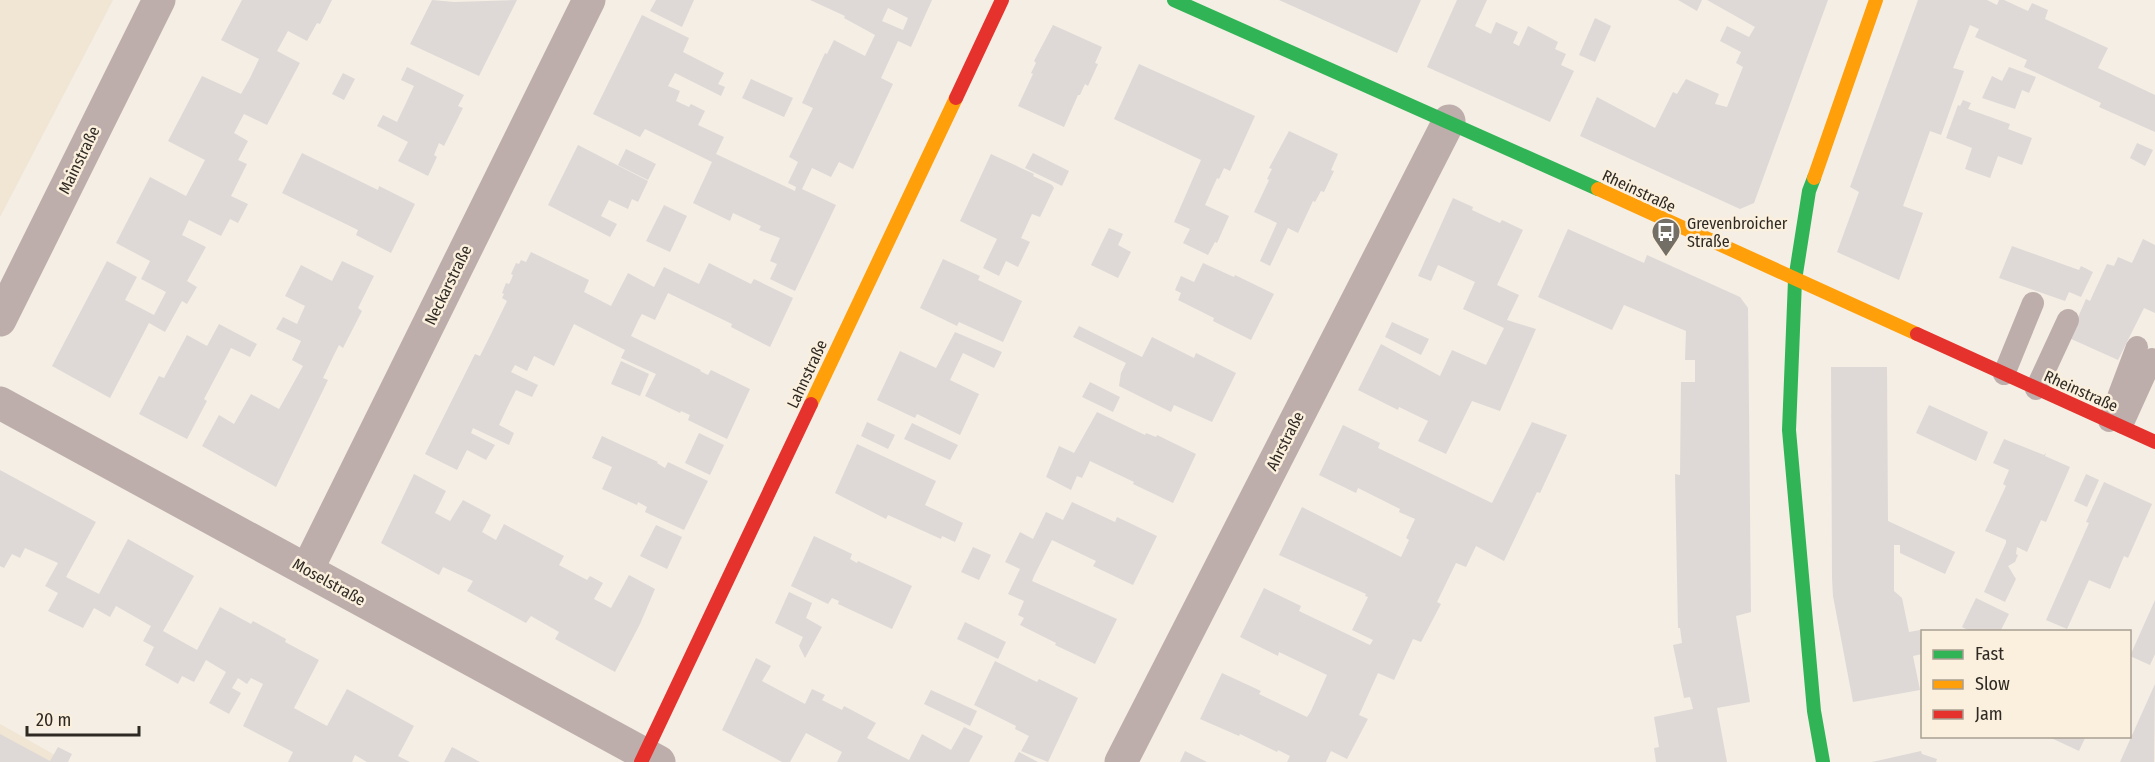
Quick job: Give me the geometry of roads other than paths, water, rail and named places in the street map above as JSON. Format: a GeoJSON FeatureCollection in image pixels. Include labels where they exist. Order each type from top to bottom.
{"type":"FeatureCollection","features":[{"type":"Feature","properties":{"kind":"street","name":"Mainstraße"},"geometry":{"type":"LineString","coordinates":[[0,320],[159,0]]}},
{"type":"Feature","properties":{"kind":"street","name":"Neckarstraße"},"geometry":{"type":"LineString","coordinates":[[307,570],[589,0]]}},
{"type":"Feature","properties":{"kind":"street","name":"Lahnstraße"},"geometry":{"type":"LineString","coordinates":[[648,760],[1002,0]]}},
{"type":"Feature","properties":{"kind":"street","name":"Rheinstraße"},"geometry":{"type":"LineString","coordinates":[[1174,0],[1449,121],[2155,442]]}},
{"type":"Feature","properties":{"kind":"street"},"geometry":{"type":"LineString","coordinates":[[1823,762],[1814,711],[1789,430],[1795,280],[1809,191],[1876,0]]}},
{"type":"Feature","properties":{"kind":"street","name":"Ahrstraße"},"geometry":{"type":"LineString","coordinates":[[1121,762],[1449,121]]}},
{"type":"Feature","properties":{"kind":"street","name":"Moselstraße"},"geometry":{"type":"LineString","coordinates":[[0,403],[307,570],[648,760]]}},
{"type":"Feature","properties":{"kind":"lane"},"geometry":{"type":"LineString","coordinates":[[2004,374],[2033,303]]}},
{"type":"Feature","properties":{"kind":"lane"},"geometry":{"type":"LineString","coordinates":[[2036,389],[2068,320]]}},
{"type":"Feature","properties":{"kind":"lane"},"geometry":{"type":"LineString","coordinates":[[2115,424],[2145,353]]}},
{"type":"Feature","properties":{"kind":"place","name":"Grevenbroicher Straße"},"geometry":{"type":"Point","coordinates":[1666,258]}}]}
